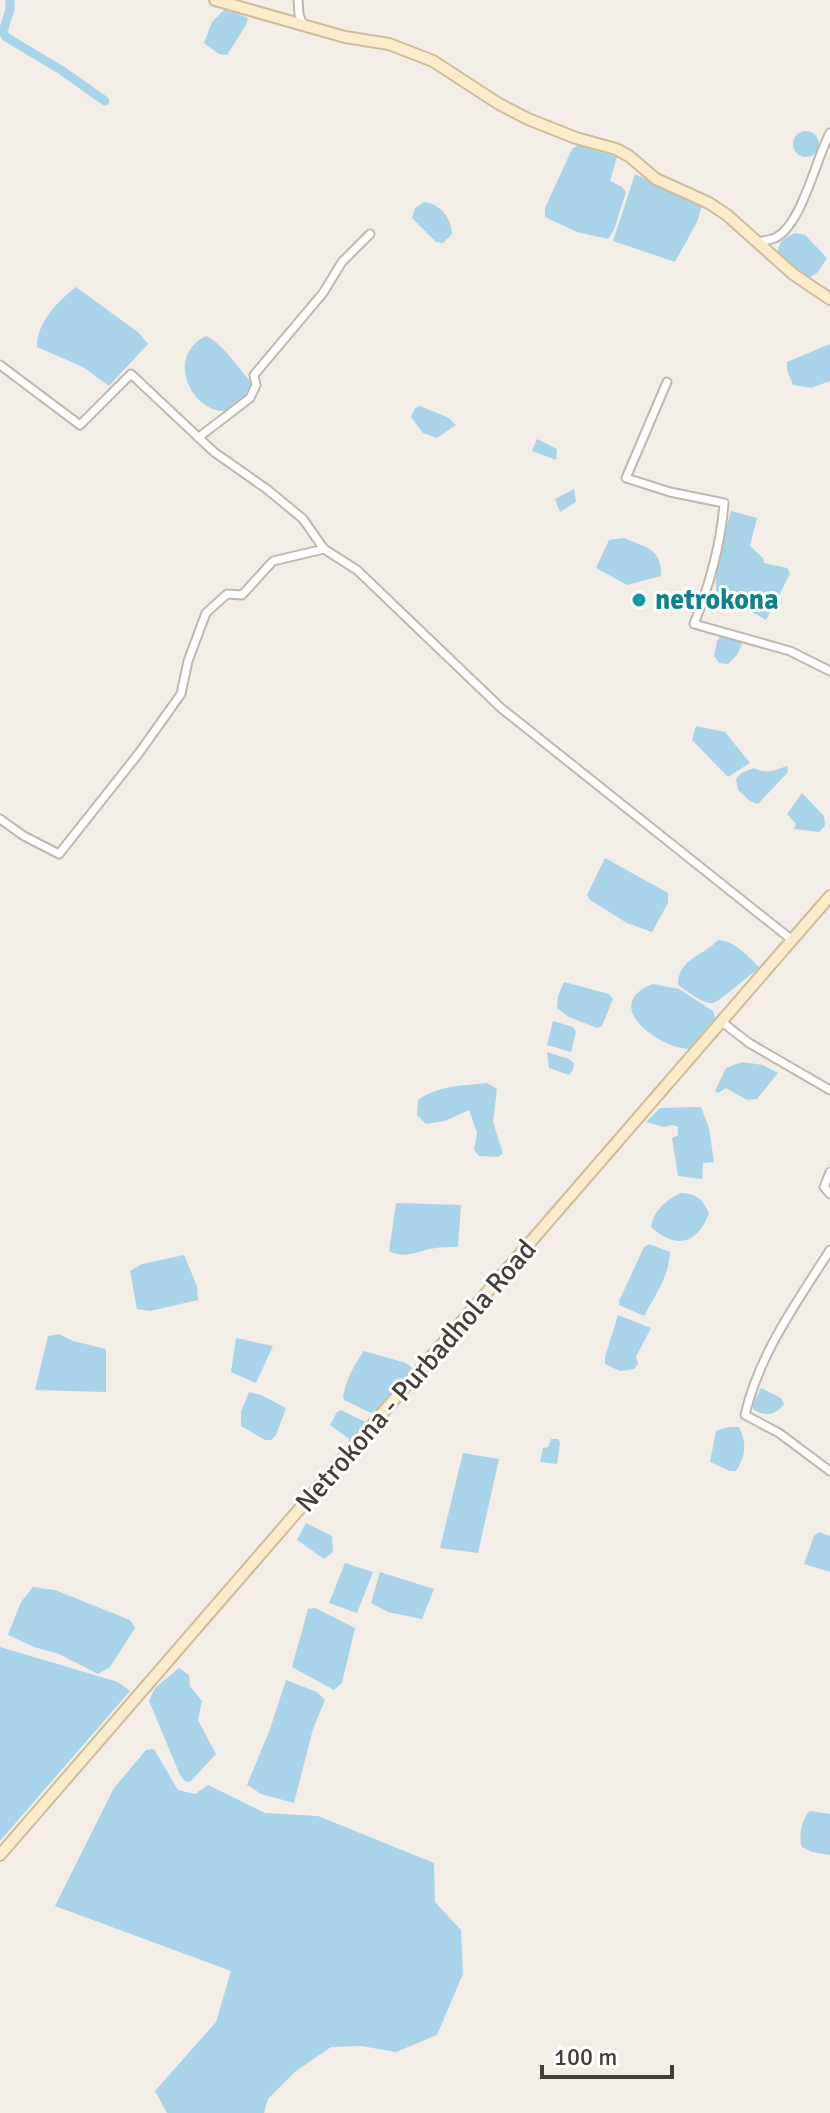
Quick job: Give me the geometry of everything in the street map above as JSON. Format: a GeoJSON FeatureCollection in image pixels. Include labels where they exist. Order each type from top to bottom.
{"type":"FeatureCollection","features":[{"type":"Feature","properties":{"kind":"main road"},"geometry":{"type":"LineString","coordinates":[[215,0],[345,37],[389,44],[433,61],[509,109],[576,138],[616,149],[656,179],[709,203],[727,215],[793,274],[830,299]]}},
{"type":"Feature","properties":{"kind":"main road","name":"Netrokona - Purbadhola Road"},"geometry":{"type":"LineString","coordinates":[[0,1855],[830,896]]}},
{"type":"Feature","properties":{"kind":"street"},"geometry":{"type":"LineString","coordinates":[[298,0],[303,26]]}},
{"type":"Feature","properties":{"kind":"street"},"geometry":{"type":"LineString","coordinates":[[756,242],[774,238],[786,230],[811,183],[830,133]]}},
{"type":"Feature","properties":{"kind":"street"},"geometry":{"type":"LineString","coordinates":[[199,437],[250,398],[256,385],[254,375],[323,293],[342,262],[370,234]]}},
{"type":"Feature","properties":{"kind":"street"},"geometry":{"type":"LineString","coordinates":[[0,365],[80,425],[131,374],[214,452],[303,519],[324,549],[357,570],[501,708],[792,940]]}},
{"type":"Feature","properties":{"kind":"street"},"geometry":{"type":"LineString","coordinates":[[667,382],[626,478],[670,492],[724,503],[712,569],[694,624],[790,651],[830,671]]}},
{"type":"Feature","properties":{"kind":"street"},"geometry":{"type":"LineString","coordinates":[[0,819],[59,854],[181,694],[188,661],[206,613],[227,594],[242,595],[273,561],[324,549]]}},
{"type":"Feature","properties":{"kind":"street"},"geometry":{"type":"LineString","coordinates":[[722,1022],[749,1043],[830,1090]]}},
{"type":"Feature","properties":{"kind":"street"},"geometry":{"type":"LineString","coordinates":[[830,1172],[824,1187],[830,1194]]}},
{"type":"Feature","properties":{"kind":"street"},"geometry":{"type":"LineString","coordinates":[[830,1250],[772,1343],[751,1387],[745,1415],[779,1433],[830,1471]]}},
{"type":"Feature","properties":{"kind":"water"},"geometry":{"type":"Polygon","coordinates":[[[225,9],[248,18],[227,55],[219,54],[204,43],[212,22],[225,9]]]}},
{"type":"Feature","properties":{"kind":"water"},"geometry":{"type":"Polygon","coordinates":[[[806,131],[815,135],[819,144],[815,153],[806,157],[797,153],[793,144],[797,135],[806,131]]]}},
{"type":"Feature","properties":{"kind":"water"},"geometry":{"type":"Polygon","coordinates":[[[578,145],[617,157],[610,181],[626,192],[608,239],[577,232],[545,217],[545,208],[572,149],[578,145]]]}},
{"type":"Feature","properties":{"kind":"water"},"geometry":{"type":"Polygon","coordinates":[[[635,174],[702,206],[697,222],[675,262],[613,241],[635,174]]]}},
{"type":"Feature","properties":{"kind":"water"},"geometry":{"type":"Polygon","coordinates":[[[424,202],[444,212],[449,222],[452,234],[443,243],[436,242],[412,218],[415,208],[424,202]]]}},
{"type":"Feature","properties":{"kind":"water"},"geometry":{"type":"Polygon","coordinates":[[[796,233],[805,235],[827,258],[818,272],[809,278],[778,257],[782,241],[796,233]]]}},
{"type":"Feature","properties":{"kind":"water"},"geometry":{"type":"Polygon","coordinates":[[[76,287],[139,333],[148,344],[109,386],[83,367],[37,347],[44,321],[76,287]]]}},
{"type":"Feature","properties":{"kind":"water"},"geometry":{"type":"Polygon","coordinates":[[[206,336],[225,351],[253,384],[245,400],[227,411],[213,409],[201,402],[186,376],[185,361],[192,347],[206,336]]]}},
{"type":"Feature","properties":{"kind":"water"},"geometry":{"type":"Polygon","coordinates":[[[830,344],[830,381],[811,388],[793,385],[787,362],[830,344]]]}},
{"type":"Feature","properties":{"kind":"water"},"geometry":{"type":"Polygon","coordinates":[[[420,406],[449,418],[456,425],[437,438],[423,433],[411,417],[415,408],[420,406]]]}},
{"type":"Feature","properties":{"kind":"water"},"geometry":{"type":"Polygon","coordinates":[[[537,439],[557,449],[556,460],[532,451],[537,439]]]}},
{"type":"Feature","properties":{"kind":"water"},"geometry":{"type":"Polygon","coordinates":[[[574,489],[576,502],[560,512],[555,499],[574,489]]]}},
{"type":"Feature","properties":{"kind":"water"},"geometry":{"type":"Polygon","coordinates":[[[731,511],[757,518],[750,546],[763,558],[764,563],[787,568],[790,574],[766,620],[717,601],[715,568],[731,511]]]}},
{"type":"Feature","properties":{"kind":"water"},"geometry":{"type":"Polygon","coordinates":[[[624,538],[656,554],[661,576],[627,585],[596,568],[609,540],[624,538]]]}},
{"type":"Feature","properties":{"kind":"water"},"geometry":{"type":"Polygon","coordinates":[[[722,634],[744,639],[737,655],[728,664],[719,663],[714,656],[722,634]]]}},
{"type":"Feature","properties":{"kind":"water"},"geometry":{"type":"Polygon","coordinates":[[[696,726],[725,732],[750,763],[728,777],[692,740],[696,726]]]}},
{"type":"Feature","properties":{"kind":"water"},"geometry":{"type":"Polygon","coordinates":[[[787,766],[788,772],[758,804],[738,790],[736,779],[741,773],[754,768],[767,771],[787,766]]]}},
{"type":"Feature","properties":{"kind":"water"},"geometry":{"type":"Polygon","coordinates":[[[802,793],[824,816],[825,826],[819,832],[794,829],[796,824],[787,814],[802,793]]]}},
{"type":"Feature","properties":{"kind":"water"},"geometry":{"type":"Polygon","coordinates":[[[605,858],[668,893],[668,903],[652,932],[627,923],[590,900],[587,895],[605,858]]]}},
{"type":"Feature","properties":{"kind":"water"},"geometry":{"type":"Polygon","coordinates":[[[718,940],[736,946],[760,968],[709,1003],[678,985],[679,976],[692,959],[718,940]]]}},
{"type":"Feature","properties":{"kind":"water"},"geometry":{"type":"Polygon","coordinates":[[[564,982],[609,994],[613,999],[602,1026],[597,1028],[569,1017],[557,1008],[564,982]]]}},
{"type":"Feature","properties":{"kind":"water"},"geometry":{"type":"Polygon","coordinates":[[[653,984],[679,989],[713,1011],[716,1020],[711,1030],[691,1049],[678,1047],[651,1034],[633,1014],[632,1003],[638,993],[653,984]]]}},
{"type":"Feature","properties":{"kind":"water"},"geometry":{"type":"Polygon","coordinates":[[[553,1021],[573,1027],[576,1032],[571,1052],[547,1045],[553,1021]]]}},
{"type":"Feature","properties":{"kind":"water"},"geometry":{"type":"Polygon","coordinates":[[[547,1052],[574,1063],[569,1075],[549,1068],[547,1052]]]}},
{"type":"Feature","properties":{"kind":"water"},"geometry":{"type":"Polygon","coordinates":[[[742,1062],[763,1065],[778,1073],[757,1099],[747,1100],[726,1088],[718,1093],[715,1091],[726,1068],[742,1062]]]}},
{"type":"Feature","properties":{"kind":"water"},"geometry":{"type":"Polygon","coordinates":[[[487,1083],[497,1089],[493,1122],[503,1153],[498,1157],[479,1156],[474,1150],[477,1133],[469,1110],[445,1121],[426,1124],[417,1115],[418,1100],[434,1091],[487,1083]]]}},
{"type":"Feature","properties":{"kind":"water"},"geometry":{"type":"Polygon","coordinates":[[[701,1107],[709,1128],[714,1162],[703,1163],[702,1179],[678,1176],[672,1138],[678,1135],[678,1127],[646,1122],[660,1108],[701,1107]]]}},
{"type":"Feature","properties":{"kind":"water"},"geometry":{"type":"Polygon","coordinates":[[[681,1193],[698,1198],[709,1213],[699,1232],[677,1241],[651,1227],[662,1206],[681,1193]]]}},
{"type":"Feature","properties":{"kind":"water"},"geometry":{"type":"Polygon","coordinates":[[[396,1203],[461,1205],[458,1247],[433,1248],[405,1255],[389,1251],[396,1203]]]}},
{"type":"Feature","properties":{"kind":"water"},"geometry":{"type":"Polygon","coordinates":[[[649,1244],[670,1252],[664,1278],[644,1316],[619,1305],[619,1301],[644,1247],[649,1244]]]}},
{"type":"Feature","properties":{"kind":"water"},"geometry":{"type":"Polygon","coordinates":[[[184,1255],[197,1286],[198,1300],[150,1311],[137,1309],[130,1271],[142,1264],[184,1255]]]}},
{"type":"Feature","properties":{"kind":"water"},"geometry":{"type":"Polygon","coordinates":[[[618,1315],[651,1328],[636,1357],[638,1364],[634,1369],[620,1371],[605,1364],[618,1315]]]}},
{"type":"Feature","properties":{"kind":"water"},"geometry":{"type":"Polygon","coordinates":[[[59,1334],[73,1341],[106,1349],[106,1392],[35,1390],[48,1336],[59,1334]]]}},
{"type":"Feature","properties":{"kind":"water"},"geometry":{"type":"Polygon","coordinates":[[[236,1338],[273,1346],[256,1383],[231,1372],[236,1338]]]}},
{"type":"Feature","properties":{"kind":"water"},"geometry":{"type":"Polygon","coordinates":[[[364,1351],[406,1363],[412,1368],[379,1408],[371,1413],[343,1397],[351,1372],[364,1351]]]}},
{"type":"Feature","properties":{"kind":"water"},"geometry":{"type":"Polygon","coordinates":[[[761,1388],[781,1398],[784,1404],[777,1411],[763,1414],[754,1410],[752,1405],[761,1388]]]}},
{"type":"Feature","properties":{"kind":"water"},"geometry":{"type":"Polygon","coordinates":[[[249,1392],[286,1408],[276,1435],[271,1440],[265,1440],[241,1426],[241,1412],[249,1392]]]}},
{"type":"Feature","properties":{"kind":"water"},"geometry":{"type":"Polygon","coordinates":[[[341,1410],[367,1423],[352,1441],[330,1425],[341,1410]]]}},
{"type":"Feature","properties":{"kind":"water"},"geometry":{"type":"Polygon","coordinates":[[[739,1427],[743,1439],[742,1460],[736,1471],[710,1462],[716,1431],[739,1427]]]}},
{"type":"Feature","properties":{"kind":"water"},"geometry":{"type":"Polygon","coordinates":[[[551,1439],[558,1439],[560,1443],[557,1464],[540,1462],[543,1448],[548,1447],[551,1439]]]}},
{"type":"Feature","properties":{"kind":"water"},"geometry":{"type":"Polygon","coordinates":[[[463,1453],[499,1459],[478,1553],[440,1548],[463,1453]]]}},
{"type":"Feature","properties":{"kind":"water"},"geometry":{"type":"Polygon","coordinates":[[[306,1523],[332,1536],[333,1552],[324,1559],[297,1540],[306,1523]]]}},
{"type":"Feature","properties":{"kind":"water"},"geometry":{"type":"Polygon","coordinates":[[[819,1532],[830,1536],[830,1572],[804,1564],[814,1536],[819,1532]]]}},
{"type":"Feature","properties":{"kind":"water"},"geometry":{"type":"Polygon","coordinates":[[[345,1563],[373,1572],[357,1613],[329,1603],[345,1563]]]}},
{"type":"Feature","properties":{"kind":"water"},"geometry":{"type":"Polygon","coordinates":[[[380,1572],[434,1589],[422,1619],[388,1612],[371,1603],[380,1572]]]}},
{"type":"Feature","properties":{"kind":"water"},"geometry":{"type":"Polygon","coordinates":[[[33,1587],[55,1590],[130,1620],[135,1628],[110,1667],[98,1674],[59,1654],[8,1635],[21,1602],[33,1587]]]}},
{"type":"Feature","properties":{"kind":"water"},"geometry":{"type":"Polygon","coordinates":[[[315,1608],[355,1628],[342,1683],[334,1690],[292,1667],[308,1609],[315,1608]]]}},
{"type":"Feature","properties":{"kind":"water"},"geometry":{"type":"Polygon","coordinates":[[[0,1647],[118,1682],[130,1691],[0,1841],[0,1647]]]}},
{"type":"Feature","properties":{"kind":"water"},"geometry":{"type":"Polygon","coordinates":[[[179,1668],[189,1675],[190,1686],[202,1701],[198,1720],[216,1754],[190,1782],[180,1775],[149,1701],[155,1688],[179,1668]]]}},
{"type":"Feature","properties":{"kind":"water"},"geometry":{"type":"Polygon","coordinates":[[[286,1680],[317,1692],[325,1700],[313,1729],[294,1803],[261,1794],[247,1785],[286,1680]]]}},
{"type":"Feature","properties":{"kind":"water"},"geometry":{"type":"Polygon","coordinates":[[[154,1749],[178,1790],[195,1794],[208,1785],[265,1813],[318,1816],[434,1863],[435,1902],[461,1930],[463,1974],[437,2035],[396,2052],[361,2046],[331,2047],[296,2071],[268,2099],[264,2113],[167,2113],[155,2091],[216,2022],[231,1971],[55,1906],[114,1788],[146,1750],[154,1749]]]}},
{"type":"Feature","properties":{"kind":"water"},"geometry":{"type":"Polygon","coordinates":[[[810,1811],[830,1814],[830,1855],[802,1847],[802,1828],[810,1811]]]}},
{"type":"Feature","properties":{"kind":"waterway"},"geometry":{"type":"LineString","coordinates":[[10,0],[3,32],[6,37],[105,101]]}},
{"type":"Feature","properties":{"kind":"place","name":"netrokona"},"geometry":{"type":"Point","coordinates":[639,600]}}]}
